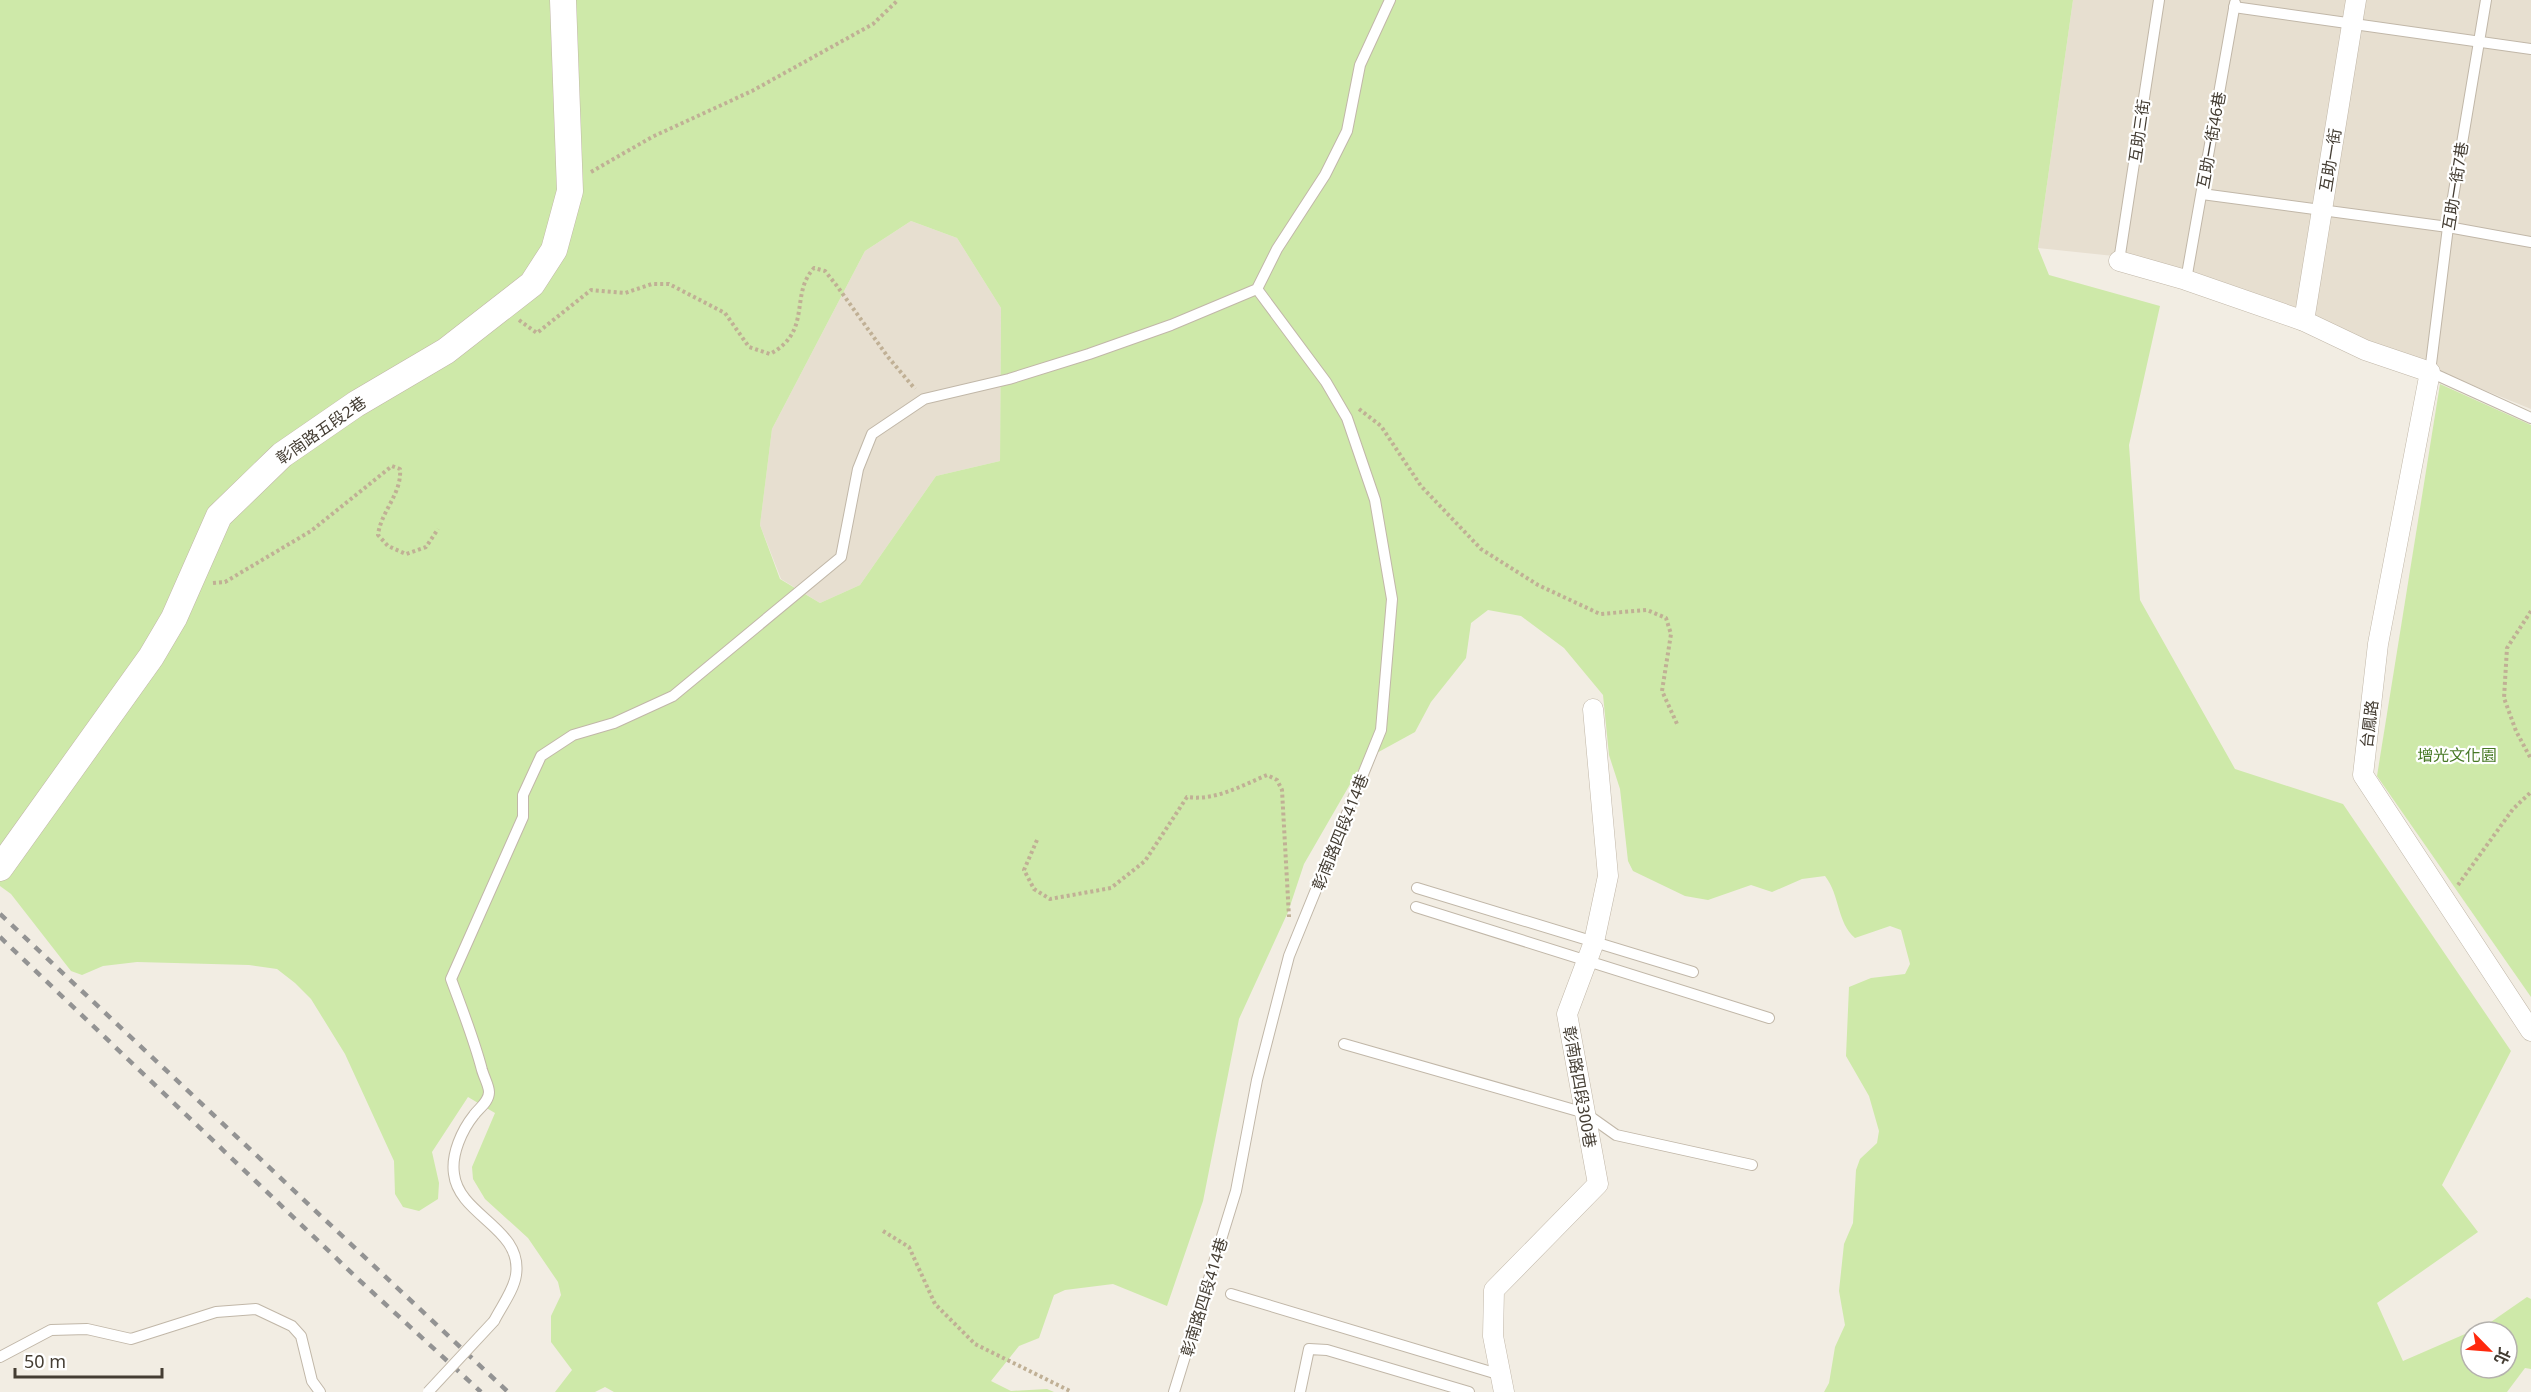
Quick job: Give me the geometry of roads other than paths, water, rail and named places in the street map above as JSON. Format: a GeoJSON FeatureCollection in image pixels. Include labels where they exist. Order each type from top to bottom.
{"type":"FeatureCollection","features":[{"type":"Feature","properties":{"kind":"street","name":"彰南路五段2巷"},"geometry":{"type":"LineString","coordinates":[[0,868],[151,657],[174,618],[219,516],[282,455],[356,404],[446,351],[532,284],[554,250],[570,191],[563,0]]}},
{"type":"Feature","properties":{"kind":"street","name":"互助一街"},"geometry":{"type":"LineString","coordinates":[[2304,321],[2356,0]]}},
{"type":"Feature","properties":{"kind":"street"},"geometry":{"type":"LineString","coordinates":[[2119,261],[2186,280],[2304,321],[2365,350],[2430,372]]}},
{"type":"Feature","properties":{"kind":"street","name":"台鳳路"},"geometry":{"type":"LineString","coordinates":[[2430,372],[2378,644],[2363,775],[2531,1031]]}},
{"type":"Feature","properties":{"kind":"street","name":"彰南路四段300巷"},"geometry":{"type":"LineString","coordinates":[[1502,1383],[1493,1336],[1494,1290],[1598,1184],[1567,1014],[1594,942],[1608,876],[1593,709]]}},
{"type":"Feature","properties":{"kind":"lane"},"geometry":{"type":"LineString","coordinates":[[428,1392],[494,1321],[516,1276],[515,1256],[502,1234],[472,1207],[456,1188],[453,1172],[460,1137],[474,1114],[484,1105],[489,1093],[475,1044],[451,979],[523,817],[523,795],[541,756],[573,735],[614,723],[674,696],[841,557],[858,469],[872,434],[924,399],[1009,379],[1089,354],[1171,326],[1257,289],[1277,249],[1325,175],[1347,131],[1360,65],[1390,0]]}},
{"type":"Feature","properties":{"kind":"lane","name":"互助三街"},"geometry":{"type":"LineString","coordinates":[[2119,261],[2159,0]]}},
{"type":"Feature","properties":{"kind":"lane","name":"互助一街7巷"},"geometry":{"type":"LineString","coordinates":[[2430,372],[2448,227],[2486,0]]}},
{"type":"Feature","properties":{"kind":"lane"},"geometry":{"type":"LineString","coordinates":[[2235,4],[2352,24],[2531,49]]}},
{"type":"Feature","properties":{"kind":"lane","name":"互助一街46巷"},"geometry":{"type":"LineString","coordinates":[[2186,280],[2235,4]]}},
{"type":"Feature","properties":{"kind":"lane"},"geometry":{"type":"LineString","coordinates":[[2202,194],[2321,212],[2448,227],[2531,243]]}},
{"type":"Feature","properties":{"kind":"lane","name":"彰南路四段414巷"},"geometry":{"type":"LineString","coordinates":[[1174,1392],[1236,1191],[1257,1080],[1290,956],[1381,730],[1392,599],[1374,500],[1347,418],[1326,382],[1257,289]]}},
{"type":"Feature","properties":{"kind":"lane"},"geometry":{"type":"LineString","coordinates":[[2430,372],[2531,418]]}},
{"type":"Feature","properties":{"kind":"lane"},"geometry":{"type":"LineString","coordinates":[[1417,888],[1693,972]]}},
{"type":"Feature","properties":{"kind":"lane"},"geometry":{"type":"LineString","coordinates":[[1416,908],[1769,1018]]}},
{"type":"Feature","properties":{"kind":"lane"},"geometry":{"type":"LineString","coordinates":[[1344,1044],[1585,1113],[1617,1134],[1752,1165]]}},
{"type":"Feature","properties":{"kind":"lane"},"geometry":{"type":"LineString","coordinates":[[1232,1294],[1502,1383]]}},
{"type":"Feature","properties":{"kind":"lane"},"geometry":{"type":"LineString","coordinates":[[0,1357],[51,1329],[87,1329],[130,1339],[216,1312],[256,1309],[292,1326],[301,1336],[312,1381],[320,1392]]}},
{"type":"Feature","properties":{"kind":"lane"},"geometry":{"type":"LineString","coordinates":[[1300,1392],[1309,1349],[1327,1350],[1469,1392]]}},
{"type":"Feature","properties":{"kind":"railway"},"geometry":{"type":"LineString","coordinates":[[0,914],[508,1392]]}},
{"type":"Feature","properties":{"kind":"railway"},"geometry":{"type":"LineString","coordinates":[[0,937],[357,1278],[481,1392]]}},
{"type":"Feature","properties":{"kind":"park label","name":"增光文化園"},"geometry":{"type":"Point","coordinates":[2457,755]}}]}
